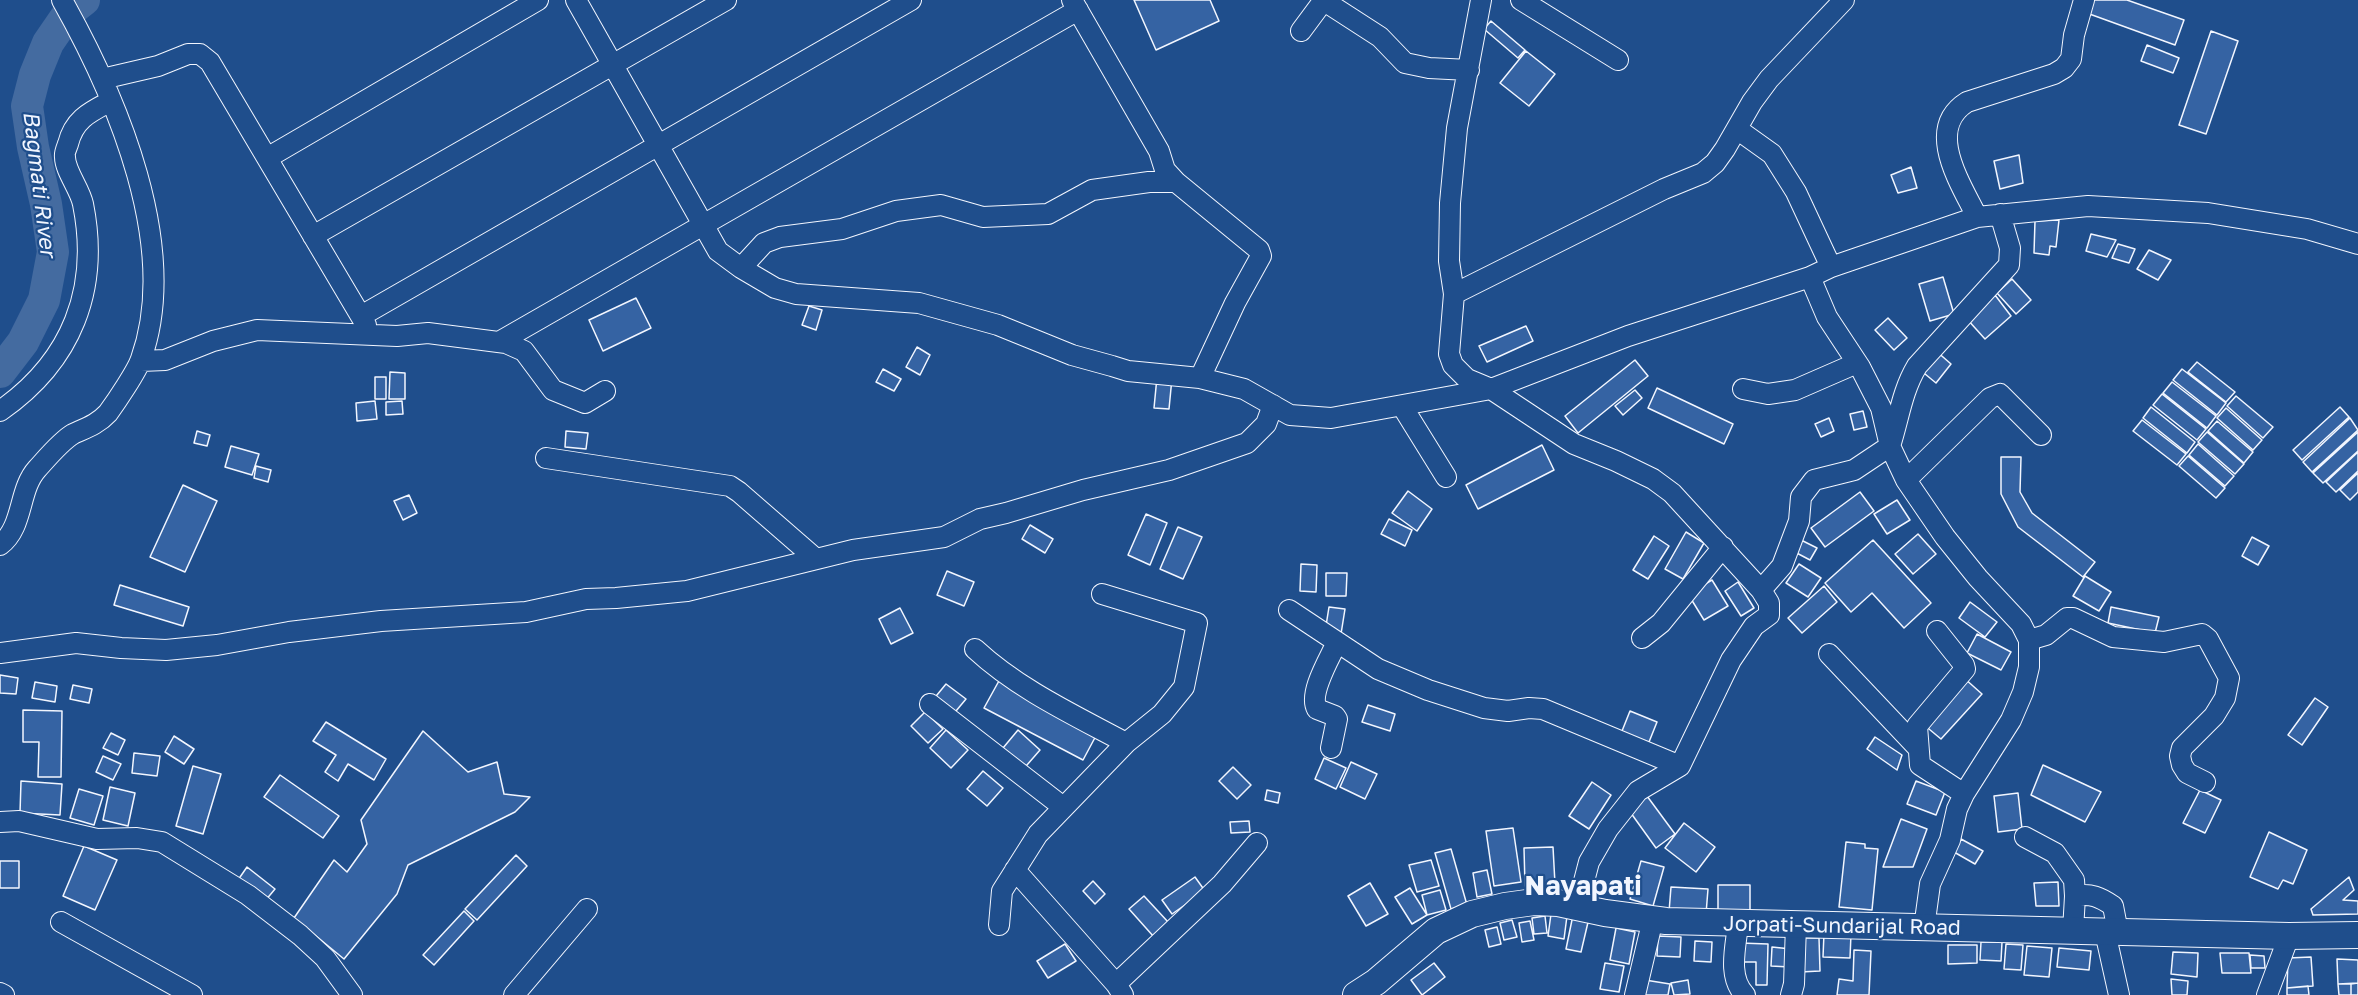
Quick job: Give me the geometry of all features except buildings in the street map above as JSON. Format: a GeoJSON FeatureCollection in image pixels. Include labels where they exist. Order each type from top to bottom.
{"type":"FeatureCollection","features":[{"type":"Feature","properties":{"kind":"main road","name":"Jorpati-Sundarijal Road"},"geometry":{"type":"LineString","coordinates":[[1356,995],[1376,982],[1436,931],[1472,914],[1534,902],[1558,903],[1653,919],[1738,924],[2289,936],[2358,935]]}},
{"type":"Feature","properties":{"kind":"street"},"geometry":{"type":"LineString","coordinates":[[0,545],[5,541],[16,522],[27,482],[36,470],[72,435],[90,428],[107,413],[141,361],[151,320],[154,286],[153,254],[148,221],[131,155],[88,47],[62,0]]}},
{"type":"Feature","properties":{"kind":"street"},"geometry":{"type":"LineString","coordinates":[[267,158],[538,0]]}},
{"type":"Feature","properties":{"kind":"street"},"geometry":{"type":"LineString","coordinates":[[576,0],[718,251],[775,288],[796,294],[919,303],[998,325],[1072,355],[1128,371],[1200,378],[1244,389],[1290,415],[1331,418],[1491,389],[1628,336],[1810,277],[1831,267],[1977,217],[2088,206],[2208,213],[2307,229],[2358,244]]}},
{"type":"Feature","properties":{"kind":"street"},"geometry":{"type":"LineString","coordinates":[[313,236],[726,0]]}},
{"type":"Feature","properties":{"kind":"street"},"geometry":{"type":"LineString","coordinates":[[361,316],[911,0]]}},
{"type":"Feature","properties":{"kind":"street"},"geometry":{"type":"LineString","coordinates":[[1481,0],[1457,128],[1450,203],[1449,261],[1454,294],[1449,354],[1454,365],[1467,379],[1491,389],[1575,444],[1616,461],[1653,480],[1672,493],[1761,590],[1769,603],[1769,615],[1754,626],[1731,660],[1680,766],[1638,791],[1608,829],[1589,862],[1577,908]]}},
{"type":"Feature","properties":{"kind":"street"},"geometry":{"type":"LineString","coordinates":[[1521,0],[1618,60]]}},
{"type":"Feature","properties":{"kind":"street"},"geometry":{"type":"LineString","coordinates":[[1454,294],[1653,195],[1703,173],[1715,163],[1769,80],[1844,0]]}},
{"type":"Feature","properties":{"kind":"street"},"geometry":{"type":"LineString","coordinates":[[1977,217],[1953,168],[1947,129],[1951,117],[1956,108],[1967,102],[2054,74],[2064,68],[2071,59],[2074,35],[2084,0]]}},
{"type":"Feature","properties":{"kind":"street"},"geometry":{"type":"LineString","coordinates":[[1301,31],[1321,4],[1329,4],[1380,37],[1405,63],[1429,68],[1469,70]]}},
{"type":"Feature","properties":{"kind":"street"},"geometry":{"type":"LineString","coordinates":[[499,342],[704,226],[1075,5],[1159,152],[1165,170],[1176,182],[1259,250],[1261,256],[1235,303],[1200,378]]}},
{"type":"Feature","properties":{"kind":"street"},"geometry":{"type":"LineString","coordinates":[[102,79],[158,66],[188,54],[200,54],[210,62],[372,335]]}},
{"type":"Feature","properties":{"kind":"street"},"geometry":{"type":"LineString","coordinates":[[0,411],[22,395],[47,370],[73,326],[85,293],[89,264],[82,203],[64,158],[71,131],[81,118],[111,101]]}},
{"type":"Feature","properties":{"kind":"street"},"geometry":{"type":"LineString","coordinates":[[1737,129],[1772,154],[1796,192],[1831,267]]}},
{"type":"Feature","properties":{"kind":"street"},"geometry":{"type":"LineString","coordinates":[[741,268],[764,243],[780,237],[842,229],[896,211],[941,206],[983,218],[1048,214],[1092,190],[1149,182],[1176,182]]}},
{"type":"Feature","properties":{"kind":"street"},"geometry":{"type":"LineString","coordinates":[[1761,590],[1782,566],[1799,521],[1801,497],[1814,480],[1854,470],[1890,446],[1901,401],[1917,366],[2009,265],[2010,248],[2000,214]]}},
{"type":"Feature","properties":{"kind":"street"},"geometry":{"type":"LineString","coordinates":[[1810,277],[1827,317],[1857,363],[1881,408],[1890,446],[1906,480],[1978,578],[2021,624],[2029,640],[2029,667],[2023,692],[2011,720],[1964,794],[1957,810],[1950,840],[1930,884],[1923,928]]}},
{"type":"Feature","properties":{"kind":"street"},"geometry":{"type":"LineString","coordinates":[[141,361],[165,360],[213,341],[257,330],[397,336],[428,333],[499,342],[524,351],[554,390],[585,403],[605,391]]}},
{"type":"Feature","properties":{"kind":"street"},"geometry":{"type":"LineString","coordinates":[[1743,389],[1768,394],[1796,390],[1857,363]]}},
{"type":"Feature","properties":{"kind":"street"},"geometry":{"type":"LineString","coordinates":[[1906,480],[1990,398],[2000,394],[2041,435]]}},
{"type":"Feature","properties":{"kind":"street"},"geometry":{"type":"LineString","coordinates":[[0,653],[76,643],[166,650],[381,621],[526,612],[586,598],[616,598],[687,591],[853,550],[944,537],[980,519],[1169,470],[1247,443],[1266,424],[1273,405]]}},
{"type":"Feature","properties":{"kind":"street"},"geometry":{"type":"LineString","coordinates":[[1402,405],[1446,477]]}},
{"type":"Feature","properties":{"kind":"street"},"geometry":{"type":"LineString","coordinates":[[546,458],[729,486],[739,492],[816,559]]}},
{"type":"Feature","properties":{"kind":"street"},"geometry":{"type":"LineString","coordinates":[[1642,638],[1661,622],[1723,547]]}},
{"type":"Feature","properties":{"kind":"street"},"geometry":{"type":"LineString","coordinates":[[999,925],[1002,891],[1038,834],[1126,743],[1162,714],[1184,687],[1197,623],[1102,594]]}},
{"type":"Feature","properties":{"kind":"street"},"geometry":{"type":"LineString","coordinates":[[1289,610],[1378,669],[1428,690],[1484,708],[1508,711],[1543,709],[1680,766]]}},
{"type":"Feature","properties":{"kind":"street"},"geometry":{"type":"LineString","coordinates":[[2029,640],[2046,635],[2067,618],[2073,618],[2113,637],[2164,642],[2202,634],[2208,639],[2229,678],[2225,698],[2214,716],[2182,747],[2180,756],[2187,773],[2205,782]]}},
{"type":"Feature","properties":{"kind":"street"},"geometry":{"type":"LineString","coordinates":[[1937,631],[1965,669],[1917,726],[1917,747],[1920,765],[1964,794]]}},
{"type":"Feature","properties":{"kind":"street"},"geometry":{"type":"LineString","coordinates":[[1331,747],[1337,719],[1317,709],[1313,702],[1314,693],[1337,642]]}},
{"type":"Feature","properties":{"kind":"street"},"geometry":{"type":"LineString","coordinates":[[975,649],[1020,684],[1126,743]]}},
{"type":"Feature","properties":{"kind":"street"},"geometry":{"type":"LineString","coordinates":[[1829,654],[1917,747]]}},
{"type":"Feature","properties":{"kind":"street"},"geometry":{"type":"LineString","coordinates":[[930,704],[1063,807]]}},
{"type":"Feature","properties":{"kind":"street"},"geometry":{"type":"LineString","coordinates":[[0,822],[19,821],[97,839],[137,838],[162,842],[248,895],[300,935],[325,958],[352,995]]}},
{"type":"Feature","properties":{"kind":"street"},"geometry":{"type":"LineString","coordinates":[[2025,837],[2055,853],[2074,880],[2076,897],[2073,931]]}},
{"type":"Feature","properties":{"kind":"street"},"geometry":{"type":"LineString","coordinates":[[1015,870],[1120,990],[1222,884],[1257,843]]}},
{"type":"Feature","properties":{"kind":"street"},"geometry":{"type":"LineString","coordinates":[[2076,897],[2089,894],[2113,906],[2112,932],[2119,995]]}},
{"type":"Feature","properties":{"kind":"street"},"geometry":{"type":"LineString","coordinates":[[514,995],[587,909]]}},
{"type":"Feature","properties":{"kind":"street"},"geometry":{"type":"LineString","coordinates":[[1635,995],[1653,919]]}},
{"type":"Feature","properties":{"kind":"street"},"geometry":{"type":"LineString","coordinates":[[61,922],[192,995]]}},
{"type":"Feature","properties":{"kind":"street"},"geometry":{"type":"LineString","coordinates":[[1738,924],[1733,970],[1741,991],[1745,995]]}},
{"type":"Feature","properties":{"kind":"street"},"geometry":{"type":"LineString","coordinates":[[1791,995],[1794,984],[1796,925]]}},
{"type":"Feature","properties":{"kind":"street"},"geometry":{"type":"LineString","coordinates":[[2267,995],[2289,936]]}},
{"type":"Feature","properties":{"kind":"street"},"geometry":{"type":"LineString","coordinates":[[0,993],[4,995]]}},
{"type":"Feature","properties":{"kind":"waterway","name":"Bagmati River"},"geometry":{"type":"LineString","coordinates":[[0,372],[23,342],[44,300],[53,252],[27,106],[35,75],[48,43],[70,11],[84,0]]}},
{"type":"Feature","properties":{"kind":"district","name":"Nayapati"},"geometry":{"type":"Point","coordinates":[1583,886]}}]}
